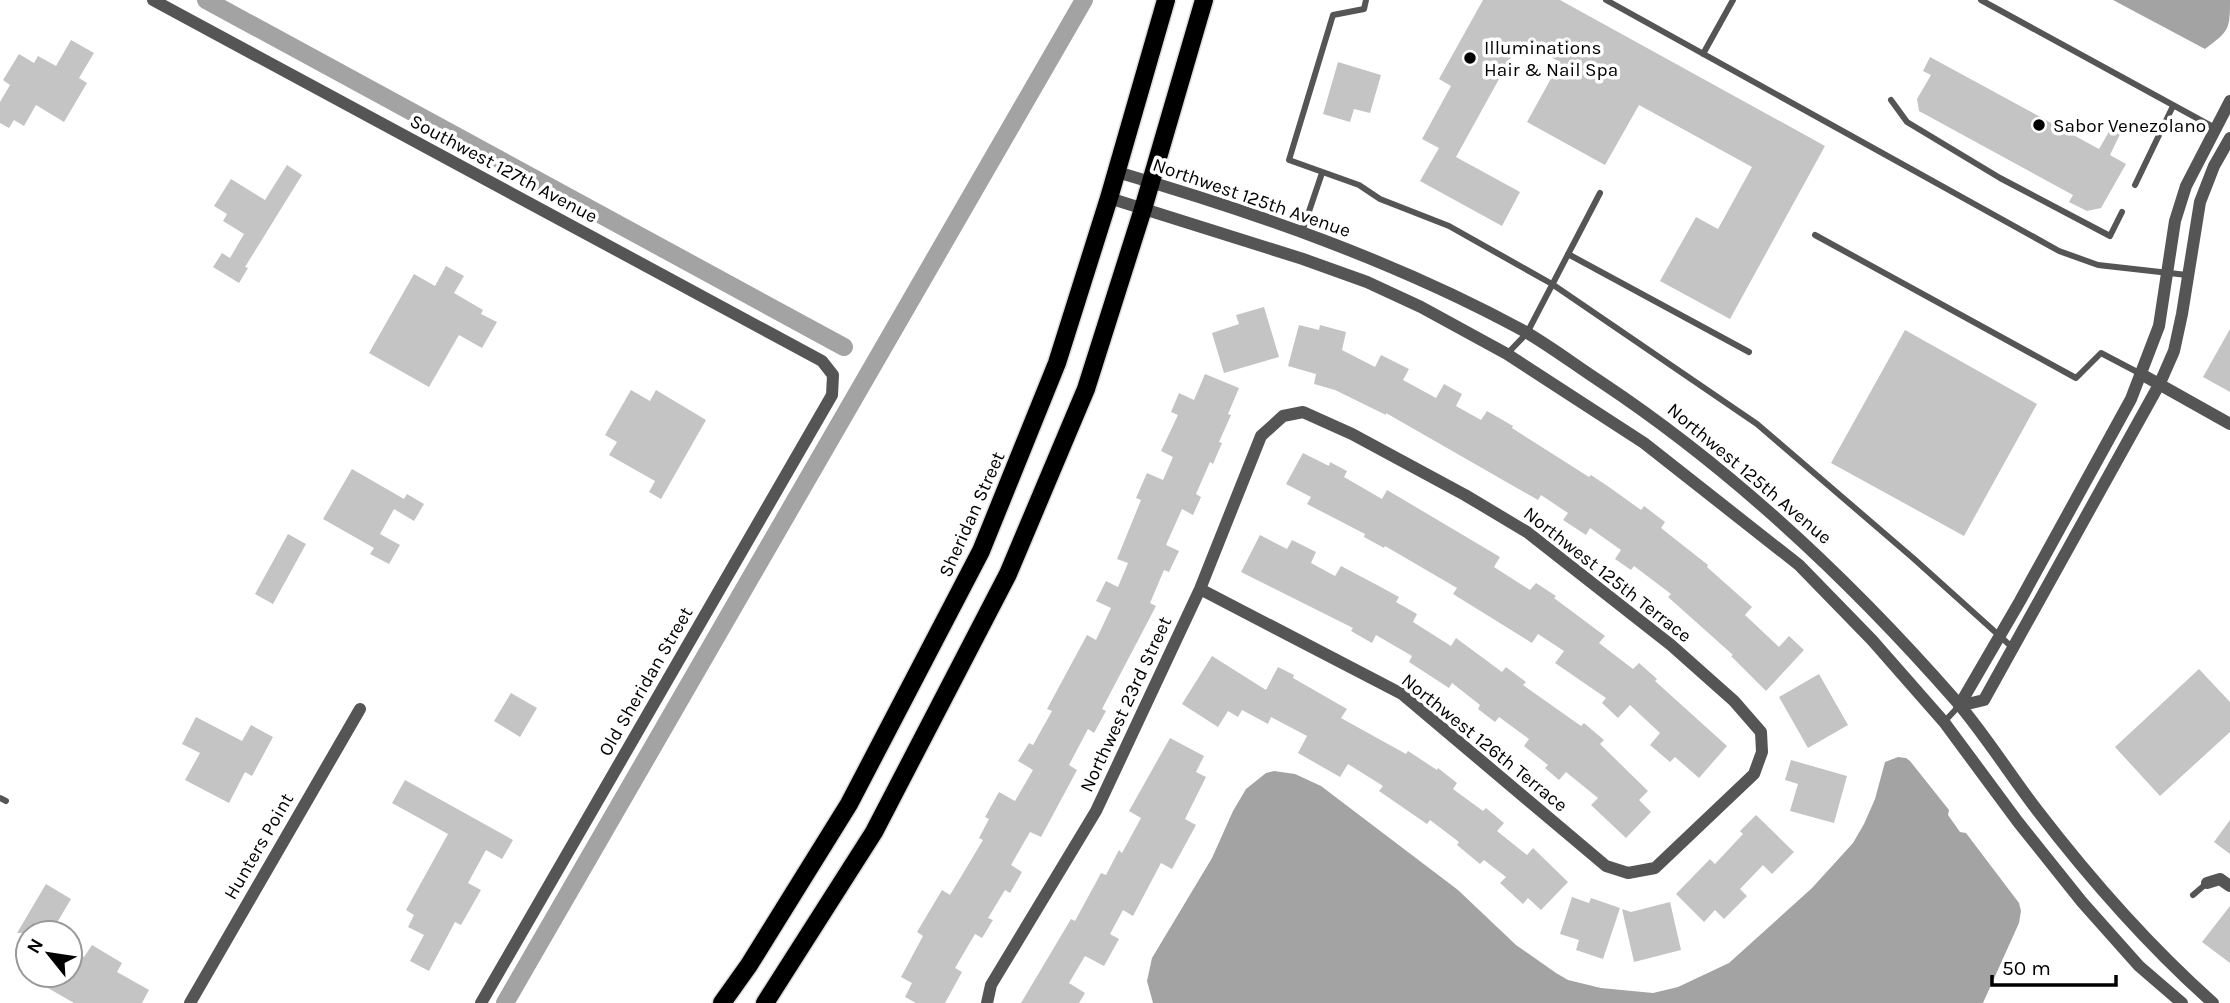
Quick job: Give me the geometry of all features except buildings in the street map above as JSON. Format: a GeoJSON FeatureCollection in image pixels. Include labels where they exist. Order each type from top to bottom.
{"type":"FeatureCollection","features":[{"type":"Feature","properties":{"kind":"main road","name":"Sheridan Street"},"geometry":{"type":"LineString","coordinates":[[722,1003],[749,965],[849,804],[981,551],[1057,363],[1109,198],[1166,0]]}},
{"type":"Feature","properties":{"kind":"main road"},"geometry":{"type":"LineString","coordinates":[[765,1003],[874,832],[1007,574],[1086,389],[1143,209],[1203,0]]}},
{"type":"Feature","properties":{"kind":"street","name":"Southwest 127th Avenue"},"geometry":{"type":"LineString","coordinates":[[153,0],[822,362],[833,375]]}},
{"type":"Feature","properties":{"kind":"street"},"geometry":{"type":"LineString","coordinates":[[1959,706],[2131,398],[2159,326],[2175,221],[2186,186],[2230,102]]}},
{"type":"Feature","properties":{"kind":"street"},"geometry":{"type":"LineString","coordinates":[[1959,706],[1984,700],[2160,383],[2174,351],[2200,202],[2214,166],[2230,138]]}},
{"type":"Feature","properties":{"kind":"street","name":"Northwest 125th Avenue"},"geometry":{"type":"LineString","coordinates":[[1116,172],[1302,232],[1376,259],[1527,333],[1658,420],[1734,480],[1809,546],[1890,629],[1959,706],[2099,887],[2213,1003]]}},
{"type":"Feature","properties":{"kind":"street","name":"Northwest 125th Avenue"},"geometry":{"type":"LineString","coordinates":[[1109,198],[1367,282],[1421,307],[1507,354],[1644,443],[1799,565],[1872,640],[1944,722],[2018,822],[2082,902],[2139,966],[2182,1003]]}},
{"type":"Feature","properties":{"kind":"street"},"geometry":{"type":"LineString","coordinates":[[2141,373],[2230,424]]}},
{"type":"Feature","properties":{"kind":"street","name":"Old Sheridan Street"},"geometry":{"type":"LineString","coordinates":[[481,1003],[832,395],[833,375]]}},
{"type":"Feature","properties":{"kind":"street","name":"Northwest 125th Terrace"},"geometry":{"type":"LineString","coordinates":[[1283,416],[1303,412],[1352,434],[1527,532],[1671,645],[1734,701],[1761,732],[1762,752],[1754,774],[1655,868],[1628,873]]}},
{"type":"Feature","properties":{"kind":"street","name":"Northwest 23rd Street"},"geometry":{"type":"LineString","coordinates":[[987,1003],[991,985],[1096,811],[1200,589],[1261,436],[1283,416]]}},
{"type":"Feature","properties":{"kind":"street","name":"Northwest 126th Terrace"},"geometry":{"type":"LineString","coordinates":[[1200,589],[1402,694],[1606,866],[1628,873]]}},
{"type":"Feature","properties":{"kind":"street","name":"Hunters Point"},"geometry":{"type":"LineString","coordinates":[[190,1003],[360,709]]}},
{"type":"Feature","properties":{"kind":"street"},"geometry":{"type":"LineString","coordinates":[[2207,883],[2220,879],[2230,886]]}},
{"type":"Feature","properties":{"kind":"lane"},"geometry":{"type":"LineString","coordinates":[[1366,0],[1364,9],[1333,15],[1289,160],[1359,185],[1380,199],[1449,226],[1552,284],[1757,424],[2013,648]]}},
{"type":"Feature","properties":{"kind":"lane"},"geometry":{"type":"LineString","coordinates":[[1606,0],[2059,251],[2098,265],[2187,275]]}},
{"type":"Feature","properties":{"kind":"lane"},"geometry":{"type":"LineString","coordinates":[[1703,54],[1733,0]]}},
{"type":"Feature","properties":{"kind":"lane"},"geometry":{"type":"LineString","coordinates":[[1981,0],[2215,128]]}},
{"type":"Feature","properties":{"kind":"lane"},"geometry":{"type":"LineString","coordinates":[[1891,100],[1907,122],[2000,178],[2110,236],[2122,212]]}},
{"type":"Feature","properties":{"kind":"lane"},"geometry":{"type":"LineString","coordinates":[[2135,185],[2173,106]]}},
{"type":"Feature","properties":{"kind":"lane"},"geometry":{"type":"LineString","coordinates":[[1302,232],[1322,173]]}},
{"type":"Feature","properties":{"kind":"lane"},"geometry":{"type":"LineString","coordinates":[[1507,354],[1527,333],[1600,193]]}},
{"type":"Feature","properties":{"kind":"lane"},"geometry":{"type":"LineString","coordinates":[[1815,235],[2076,378],[2101,353],[2141,373]]}},
{"type":"Feature","properties":{"kind":"lane"},"geometry":{"type":"LineString","coordinates":[[1568,254],[1749,352]]}},
{"type":"Feature","properties":{"kind":"lane"},"geometry":{"type":"LineString","coordinates":[[1944,722],[1959,706]]}},
{"type":"Feature","properties":{"kind":"lane"},"geometry":{"type":"LineString","coordinates":[[2193,895],[2207,883]]}},
{"type":"Feature","properties":{"kind":"shaded area"},"geometry":{"type":"Polygon","coordinates":[[[2113,0],[2230,0],[2228,24],[2219,38],[2205,49],[2113,0]]]}},
{"type":"Feature","properties":{"kind":"shaded area"},"geometry":{"type":"Polygon","coordinates":[[[1898,757],[1910,761],[1949,810],[1948,815],[1960,832],[1966,833],[2019,903],[2019,923],[1983,1003],[1153,1003],[1147,981],[1152,958],[1212,858],[1246,789],[1266,773],[1274,771],[1295,774],[1321,786],[1458,890],[1516,945],[1568,980],[1601,988],[1653,993],[1678,987],[1729,963],[1812,888],[1853,843],[1875,799],[1885,762],[1898,757]]]}},
{"type":"Feature","properties":{"kind":"waterway"},"geometry":{"type":"LineString","coordinates":[[206,0],[844,347]]}},
{"type":"Feature","properties":{"kind":"waterway"},"geometry":{"type":"LineString","coordinates":[[505,1003],[1084,0]]}},
{"type":"Feature","properties":{"kind":"place","name":"Illuminations Hair & Nail Spa"},"geometry":{"type":"Point","coordinates":[1470,58]}},
{"type":"Feature","properties":{"kind":"place","name":"Sabor Venezolano"},"geometry":{"type":"Point","coordinates":[2039,125]}}]}
